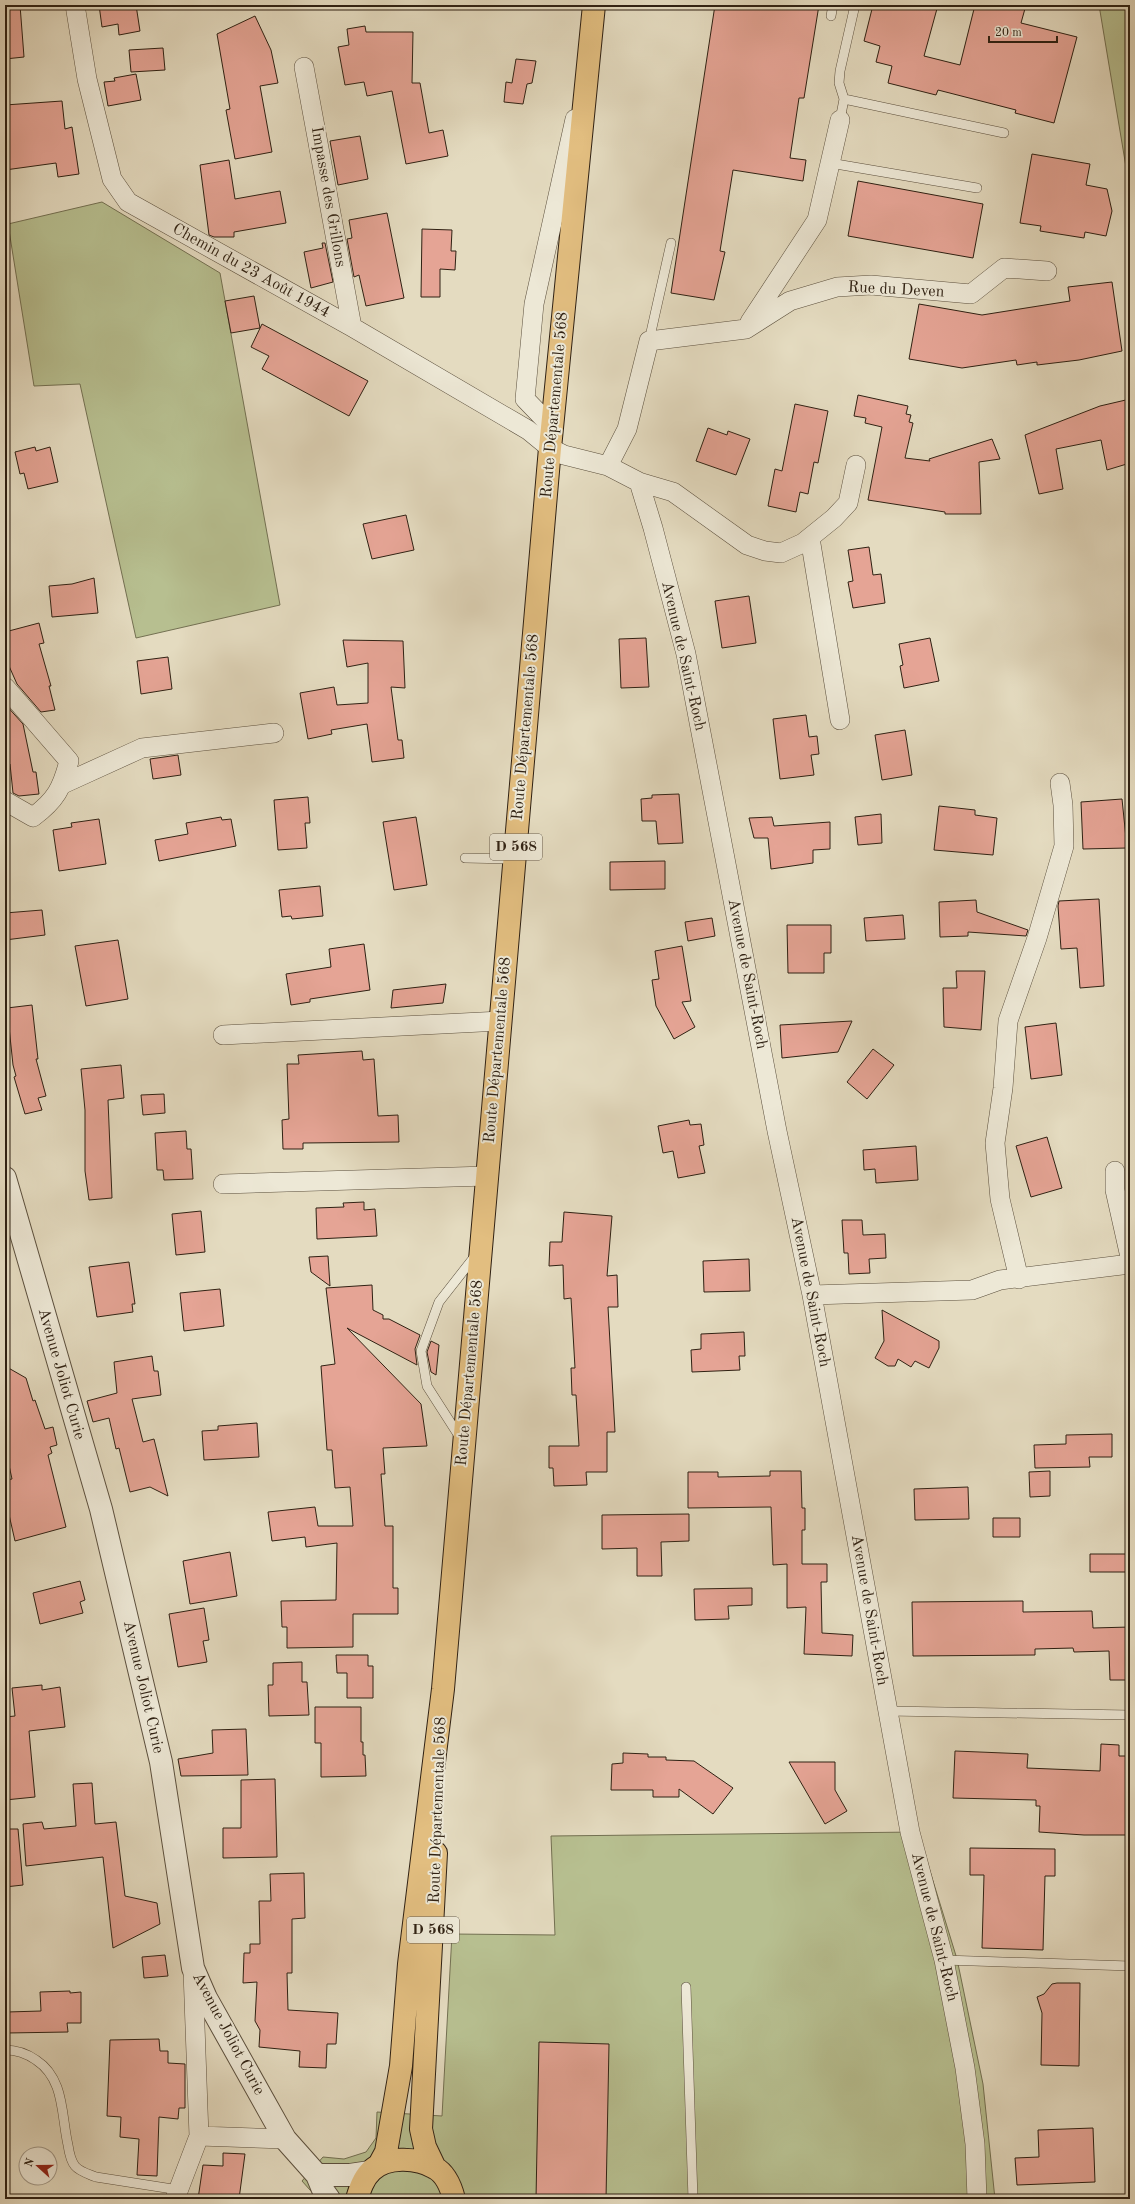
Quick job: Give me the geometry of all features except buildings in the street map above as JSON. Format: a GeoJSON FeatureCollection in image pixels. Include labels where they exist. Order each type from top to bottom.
{"type":"FeatureCollection","features":[{"type":"Feature","properties":{"kind":"main road","name":"Route Départementale 568"},"geometry":{"type":"LineString","coordinates":[[358,2199],[361,2186],[386,2152],[401,2066],[409,1964],[443,1689],[551,437],[594,5]]}},
{"type":"Feature","properties":{"kind":"main road","name":"Route Départementale 568"},"geometry":{"type":"LineString","coordinates":[[443,1689],[431,1964],[420,2129],[425,2147],[436,2168],[445,2177],[454,2199]]}},
{"type":"Feature","properties":{"kind":"main road"},"geometry":{"type":"LineString","coordinates":[[374,2168],[400,2160],[417,2160],[436,2168]]}},
{"type":"Feature","properties":{"kind":"street","name":"Chemin du 23 Août 1944"},"geometry":{"type":"LineString","coordinates":[[75,5],[87,79],[112,179],[128,202],[352,327],[528,430],[551,437]]}},
{"type":"Feature","properties":{"kind":"street"},"geometry":{"type":"LineString","coordinates":[[591,45],[536,296],[525,399],[564,455],[608,466],[639,482],[673,492],[747,545],[765,552],[782,553],[810,538],[834,518],[848,503],[856,465]]}},
{"type":"Feature","properties":{"kind":"street","name":"Impasse des Grillons"},"geometry":{"type":"LineString","coordinates":[[304,67],[352,327]]}},
{"type":"Feature","properties":{"kind":"street"},"geometry":{"type":"LineString","coordinates":[[746,329],[817,220],[840,120]]}},
{"type":"Feature","properties":{"kind":"street","name":"Rue du Deven"},"geometry":{"type":"LineString","coordinates":[[649,341],[746,329],[790,300],[837,288],[871,286],[970,294],[1004,268],[1047,271]]}},
{"type":"Feature","properties":{"kind":"street"},"geometry":{"type":"LineString","coordinates":[[608,466],[627,429],[649,341]]}},
{"type":"Feature","properties":{"kind":"street","name":"Avenue de Saint-Roch"},"geometry":{"type":"LineString","coordinates":[[639,482],[653,528],[686,654],[776,1131],[812,1295],[910,1832],[944,1960],[965,2068],[975,2144],[977,2199]]}},
{"type":"Feature","properties":{"kind":"street"},"geometry":{"type":"LineString","coordinates":[[810,538],[840,720]]}},
{"type":"Feature","properties":{"kind":"street"},"geometry":{"type":"LineString","coordinates":[[5,687],[69,761],[63,784],[50,805],[34,817],[5,801]]}},
{"type":"Feature","properties":{"kind":"street"},"geometry":{"type":"LineString","coordinates":[[63,784],[142,748],[274,733]]}},
{"type":"Feature","properties":{"kind":"street"},"geometry":{"type":"LineString","coordinates":[[1018,1279],[1000,1199],[995,1143],[1003,1088],[1008,1022],[1037,938],[1064,846],[1063,804],[1060,782]]}},
{"type":"Feature","properties":{"kind":"street"},"geometry":{"type":"LineString","coordinates":[[223,1035],[501,1021]]}},
{"type":"Feature","properties":{"kind":"street"},"geometry":{"type":"LineString","coordinates":[[1115,1172],[1115,1190],[1130,1257]]}},
{"type":"Feature","properties":{"kind":"street"},"geometry":{"type":"LineString","coordinates":[[223,1184],[488,1176]]}},
{"type":"Feature","properties":{"kind":"street","name":"Avenue Joliot Curie"},"geometry":{"type":"LineString","coordinates":[[5,1178],[101,1509],[161,1762],[193,1968],[206,1998],[285,2139],[316,2175],[329,2199]]}},
{"type":"Feature","properties":{"kind":"street"},"geometry":{"type":"LineString","coordinates":[[812,1295],[972,1290],[1000,1280],[1018,1279],[1130,1264]]}},
{"type":"Feature","properties":{"kind":"street"},"geometry":{"type":"LineString","coordinates":[[177,2194],[199,2136],[193,1968]]}},
{"type":"Feature","properties":{"kind":"street"},"geometry":{"type":"LineString","coordinates":[[199,2136],[285,2139]]}},
{"type":"Feature","properties":{"kind":"street"},"geometry":{"type":"LineString","coordinates":[[316,2175],[350,2175],[374,2168]]}},
{"type":"Feature","properties":{"kind":"lane"},"geometry":{"type":"LineString","coordinates":[[831,16],[833,5]]}},
{"type":"Feature","properties":{"kind":"lane"},"geometry":{"type":"LineString","coordinates":[[840,120],[844,99],[839,83],[840,71],[855,5]]}},
{"type":"Feature","properties":{"kind":"lane"},"geometry":{"type":"LineString","coordinates":[[844,99],[1004,133]]}},
{"type":"Feature","properties":{"kind":"lane"},"geometry":{"type":"LineString","coordinates":[[830,164],[977,188]]}},
{"type":"Feature","properties":{"kind":"lane"},"geometry":{"type":"LineString","coordinates":[[649,341],[671,243]]}},
{"type":"Feature","properties":{"kind":"lane"},"geometry":{"type":"LineString","coordinates":[[465,858],[515,859]]}},
{"type":"Feature","properties":{"kind":"lane"},"geometry":{"type":"LineString","coordinates":[[464,1443],[428,1386],[421,1351],[439,1302],[481,1249]]}},
{"type":"Feature","properties":{"kind":"lane"},"geometry":{"type":"LineString","coordinates":[[888,1712],[1130,1715]]}},
{"type":"Feature","properties":{"kind":"lane"},"geometry":{"type":"LineString","coordinates":[[944,1960],[1130,1966]]}},
{"type":"Feature","properties":{"kind":"lane"},"geometry":{"type":"LineString","coordinates":[[686,1987],[693,2199]]}},
{"type":"Feature","properties":{"kind":"lane"},"geometry":{"type":"LineString","coordinates":[[5,2050],[26,2053],[42,2064],[53,2076],[59,2090],[66,2139],[75,2165],[84,2172],[96,2177],[177,2194]]}},
{"type":"Feature","properties":{"kind":"green space"},"geometry":{"type":"Polygon","coordinates":[[[1099,5],[1130,5],[1130,191],[1099,5]]]}},
{"type":"Feature","properties":{"kind":"green space"},"geometry":{"type":"Polygon","coordinates":[[[102,202],[220,273],[280,605],[136,638],[80,384],[34,386],[8,224],[102,202]]]}},
{"type":"Feature","properties":{"kind":"green space"},"geometry":{"type":"Polygon","coordinates":[[[918,1832],[957,1959],[983,2084],[995,2199],[318,2199],[302,2181],[323,2157],[344,2159],[366,2152],[376,2138],[377,2112],[442,2116],[452,1934],[555,1935],[551,1836],[918,1832]]]}}]}
